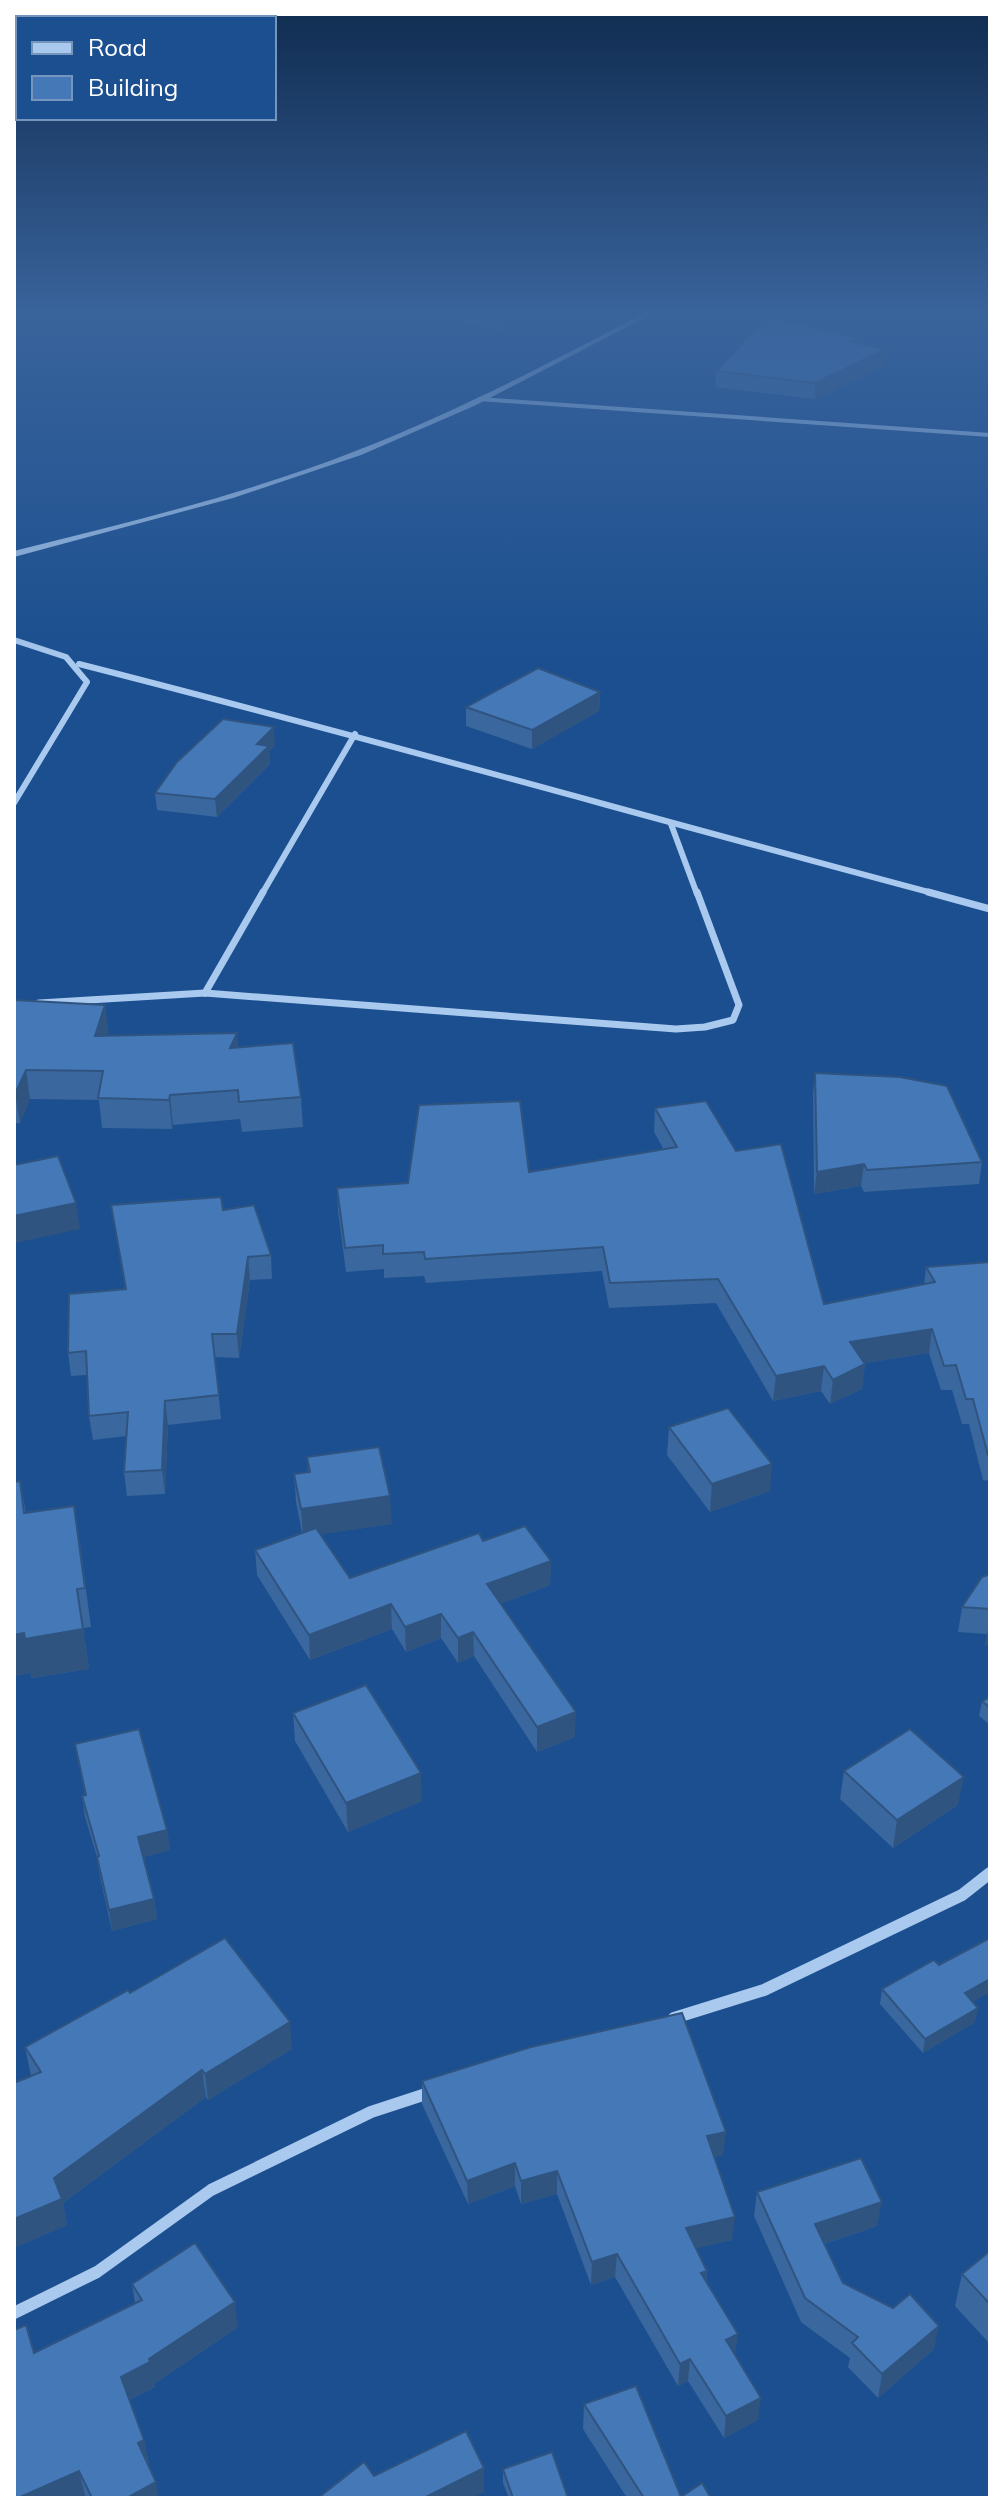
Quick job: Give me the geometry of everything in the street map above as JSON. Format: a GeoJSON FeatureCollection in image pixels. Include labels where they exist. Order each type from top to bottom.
{"type":"FeatureCollection","features":[{"type":"Feature","properties":{"kind":"street"},"geometry":{"type":"LineString","coordinates":[[14,554],[243,494],[361,453],[415,428]]}},
{"type":"Feature","properties":{"kind":"street"},"geometry":{"type":"LineString","coordinates":[[894,428],[990,435]]}},
{"type":"Feature","properties":{"kind":"street"},"geometry":{"type":"LineString","coordinates":[[14,640],[57,651],[79,664],[355,734],[671,824],[990,909]]}},
{"type":"Feature","properties":{"kind":"street"},"geometry":{"type":"LineString","coordinates":[[14,803],[87,682],[79,664]]}},
{"type":"Feature","properties":{"kind":"street"},"geometry":{"type":"LineString","coordinates":[[205,993],[355,734]]}},
{"type":"Feature","properties":{"kind":"street"},"geometry":{"type":"LineString","coordinates":[[30,1003],[205,993],[676,1029],[705,1027],[733,1020],[739,1005],[671,824]]}},
{"type":"Feature","properties":{"kind":"street"},"geometry":{"type":"LineString","coordinates":[[665,2021],[764,1990],[962,1895],[990,1873]]}},
{"type":"Feature","properties":{"kind":"street"},"geometry":{"type":"LineString","coordinates":[[14,2313],[97,2272],[211,2190],[371,2112],[447,2086]]}},
{"type":"Feature","properties":{"kind":"building"},"geometry":{"type":"Polygon","coordinates":[[[538,668],[600,692],[532,730],[466,707],[538,668]]]}},
{"type":"Feature","properties":{"kind":"building"},"geometry":{"type":"Polygon","coordinates":[[[223,719],[274,727],[257,744],[269,746],[215,799],[155,793],[177,762],[223,719]]]}},
{"type":"Feature","properties":{"kind":"building"},"geometry":{"type":"Polygon","coordinates":[[[14,1000],[105,1005],[95,1036],[237,1033],[230,1048],[293,1043],[301,1097],[239,1102],[238,1090],[170,1095],[169,1100],[98,1098],[103,1071],[26,1070],[14,1094],[14,1000]]]}},
{"type":"Feature","properties":{"kind":"building"},"geometry":{"type":"Polygon","coordinates":[[[815,1073],[900,1077],[947,1086],[982,1162],[867,1170],[864,1164],[817,1172],[815,1073]]]}},
{"type":"Feature","properties":{"kind":"building"},"geometry":{"type":"Polygon","coordinates":[[[520,1101],[529,1172],[677,1147],[655,1108],[706,1101],[736,1151],[781,1144],[824,1304],[935,1282],[926,1267],[990,1262],[990,1455],[973,1399],[966,1399],[956,1365],[944,1366],[932,1329],[850,1342],[865,1364],[833,1380],[824,1366],[776,1376],[718,1279],[610,1283],[603,1247],[425,1259],[424,1252],[383,1254],[383,1245],[345,1248],[337,1188],[408,1183],[419,1105],[520,1101]]]}},
{"type":"Feature","properties":{"kind":"building"},"geometry":{"type":"Polygon","coordinates":[[[58,1156],[76,1203],[14,1216],[14,1165],[58,1156]]]}},
{"type":"Feature","properties":{"kind":"building"},"geometry":{"type":"Polygon","coordinates":[[[221,1197],[223,1210],[254,1205],[271,1255],[248,1257],[237,1334],[212,1334],[219,1395],[165,1401],[162,1470],[124,1472],[128,1412],[89,1416],[86,1351],[68,1353],[69,1294],[126,1289],[111,1205],[221,1197]]]}},
{"type":"Feature","properties":{"kind":"building"},"geometry":{"type":"Polygon","coordinates":[[[728,1408],[772,1464],[712,1484],[669,1427],[728,1408]]]}},
{"type":"Feature","properties":{"kind":"building"},"geometry":{"type":"Polygon","coordinates":[[[379,1447],[390,1496],[301,1509],[294,1474],[310,1472],[307,1457],[379,1447]]]}},
{"type":"Feature","properties":{"kind":"building"},"geometry":{"type":"Polygon","coordinates":[[[20,1481],[24,1513],[74,1506],[85,1588],[77,1589],[83,1629],[25,1639],[24,1633],[14,1635],[14,1482],[20,1481]]]}},
{"type":"Feature","properties":{"kind":"building"},"geometry":{"type":"Polygon","coordinates":[[[525,1526],[551,1561],[487,1584],[576,1712],[537,1727],[473,1632],[458,1638],[441,1614],[405,1627],[391,1604],[309,1635],[255,1550],[316,1528],[350,1578],[479,1533],[483,1541],[525,1526]]]}},
{"type":"Feature","properties":{"kind":"building"},"geometry":{"type":"Polygon","coordinates":[[[990,1574],[990,1609],[962,1607],[982,1577],[990,1574]]]}},
{"type":"Feature","properties":{"kind":"building"},"geometry":{"type":"Polygon","coordinates":[[[366,1685],[421,1773],[346,1803],[293,1713],[366,1685]]]}},
{"type":"Feature","properties":{"kind":"building"},"geometry":{"type":"Polygon","coordinates":[[[990,1697],[990,1708],[982,1701],[990,1697]]]}},
{"type":"Feature","properties":{"kind":"building"},"geometry":{"type":"Polygon","coordinates":[[[139,1729],[167,1830],[138,1837],[154,1899],[109,1910],[99,1856],[82,1796],[86,1795],[75,1744],[139,1729]]]}},
{"type":"Feature","properties":{"kind":"building"},"geometry":{"type":"Polygon","coordinates":[[[910,1729],[964,1777],[897,1820],[844,1771],[910,1729]]]}},
{"type":"Feature","properties":{"kind":"building"},"geometry":{"type":"Polygon","coordinates":[[[225,1938],[290,2022],[205,2074],[202,2070],[54,2178],[62,2199],[14,2219],[14,2083],[41,2072],[25,2047],[128,1990],[130,1993],[225,1938]]]}},
{"type":"Feature","properties":{"kind":"building"},"geometry":{"type":"Polygon","coordinates":[[[990,1938],[990,1979],[965,1993],[978,2008],[925,2039],[882,1989],[934,1960],[939,1965],[990,1938]]]}},
{"type":"Feature","properties":{"kind":"building"},"geometry":{"type":"Polygon","coordinates":[[[682,2013],[726,2132],[707,2136],[735,2217],[686,2228],[707,2271],[701,2273],[738,2334],[726,2340],[761,2398],[726,2416],[690,2359],[680,2364],[617,2254],[592,2262],[557,2171],[521,2181],[515,2163],[467,2181],[422,2081],[531,2047],[682,2013]]]}},
{"type":"Feature","properties":{"kind":"building"},"geometry":{"type":"Polygon","coordinates":[[[861,2158],[882,2202],[815,2224],[843,2283],[893,2308],[910,2294],[939,2326],[882,2374],[852,2343],[858,2337],[805,2298],[757,2192],[861,2158]]]}},
{"type":"Feature","properties":{"kind":"building"},"geometry":{"type":"Polygon","coordinates":[[[195,2243],[235,2302],[149,2359],[150,2362],[121,2377],[144,2440],[138,2443],[156,2482],[127,2498],[92,2498],[79,2471],[14,2498],[14,2330],[26,2325],[34,2353],[142,2300],[132,2284],[195,2243]]]}},
{"type":"Feature","properties":{"kind":"building"},"geometry":{"type":"Polygon","coordinates":[[[990,2251],[990,2304],[962,2274],[990,2251]]]}},
{"type":"Feature","properties":{"kind":"building"},"geometry":{"type":"Polygon","coordinates":[[[636,2386],[681,2497],[702,2483],[711,2498],[644,2498],[584,2404],[636,2386]]]}},
{"type":"Feature","properties":{"kind":"building"},"geometry":{"type":"Polygon","coordinates":[[[466,2431],[484,2468],[424,2498],[318,2498],[364,2462],[374,2476],[466,2431]]]}},
{"type":"Feature","properties":{"kind":"building"},"geometry":{"type":"Polygon","coordinates":[[[552,2452],[568,2498],[513,2498],[503,2469],[552,2452]]]}}]}
